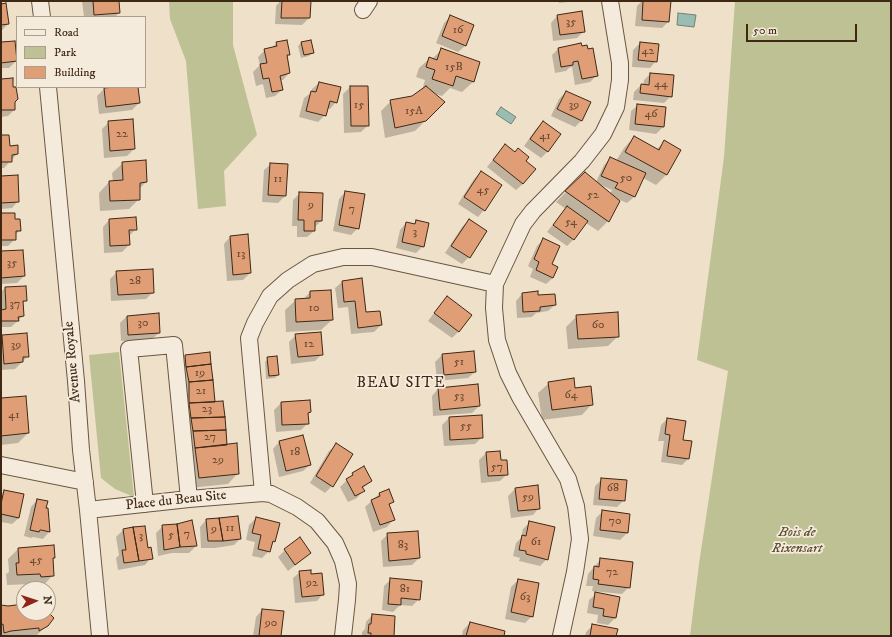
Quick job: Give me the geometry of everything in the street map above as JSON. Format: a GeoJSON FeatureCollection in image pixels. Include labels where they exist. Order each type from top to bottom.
{"type":"FeatureCollection","features":[{"type":"Feature","properties":{"kind":"street"},"geometry":{"type":"LineString","coordinates":[[40,1],[42,16]]}},
{"type":"Feature","properties":{"kind":"street"},"geometry":{"type":"LineString","coordinates":[[561,636],[575,572],[580,539],[576,506],[568,479],[520,397],[508,373],[497,340],[494,308],[495,284],[523,224],[533,211],[582,161],[603,134],[616,107],[620,80],[620,63],[610,1]]}},
{"type":"Feature","properties":{"kind":"street","name":"Avenue Royale"},"geometry":{"type":"LineString","coordinates":[[48,88],[76,381],[81,450],[100,636]]}},
{"type":"Feature","properties":{"kind":"street"},"geometry":{"type":"LineString","coordinates":[[343,636],[348,584],[343,561],[335,543],[317,521],[271,494],[263,493],[249,338],[255,323],[270,296],[288,280],[313,264],[343,257],[372,257],[495,284]]}},
{"type":"Feature","properties":{"kind":"street"},"geometry":{"type":"LineString","coordinates":[[145,504],[129,349],[174,345],[190,499]]}},
{"type":"Feature","properties":{"kind":"street"},"geometry":{"type":"LineString","coordinates":[[1,464],[85,482]]}},
{"type":"Feature","properties":{"kind":"street","name":"Place du Beau Site"},"geometry":{"type":"LineString","coordinates":[[88,510],[263,493]]}},
{"type":"Feature","properties":{"kind":"green space"},"geometry":{"type":"Polygon","coordinates":[[[169,1],[233,1],[233,45],[257,135],[224,171],[226,206],[198,209],[186,61],[170,19],[169,1]]]}},
{"type":"Feature","properties":{"kind":"green space","name":"Bois de Rixensart"},"geometry":{"type":"Polygon","coordinates":[[[735,1],[891,1],[891,636],[690,636],[699,564],[728,371],[697,360],[724,157],[735,1]]]}},
{"type":"Feature","properties":{"kind":"green space"},"geometry":{"type":"Polygon","coordinates":[[[119,352],[134,497],[115,489],[101,478],[89,355],[119,352]]]}},
{"type":"Feature","properties":{"kind":"water"},"geometry":{"type":"Polygon","coordinates":[[[678,13],[696,15],[694,27],[677,25],[678,13]]]}},
{"type":"Feature","properties":{"kind":"water"},"geometry":{"type":"Polygon","coordinates":[[[501,107],[516,117],[511,124],[496,114],[501,107]]]}},
{"type":"Feature","properties":{"kind":"building"},"geometry":{"type":"Polygon","coordinates":[[[93,1],[119,1],[120,13],[94,15],[93,1]]]}},
{"type":"Feature","properties":{"kind":"building"},"geometry":{"type":"Polygon","coordinates":[[[282,1],[311,1],[310,18],[281,18],[282,1]]]}},
{"type":"Feature","properties":{"kind":"building"},"geometry":{"type":"Polygon","coordinates":[[[643,1],[671,1],[669,22],[642,20],[643,1]]]}},
{"type":"Feature","properties":{"kind":"building"},"geometry":{"type":"Polygon","coordinates":[[[6,3],[9,24],[1,25],[1,4],[6,3]]]}},
{"type":"Feature","properties":{"kind":"building"},"geometry":{"type":"Polygon","coordinates":[[[582,11],[585,32],[560,35],[557,15],[582,11]]]}},
{"type":"Feature","properties":{"kind":"building"},"geometry":{"type":"Polygon","coordinates":[[[450,15],[474,25],[466,46],[442,36],[450,15]]]}},
{"type":"Feature","properties":{"kind":"building"},"geometry":{"type":"Polygon","coordinates":[[[287,40],[290,55],[287,55],[290,73],[280,76],[283,90],[272,92],[269,78],[263,79],[260,64],[267,63],[264,49],[277,46],[276,42],[287,40]]]}},
{"type":"Feature","properties":{"kind":"building"},"geometry":{"type":"Polygon","coordinates":[[[311,40],[314,53],[304,55],[301,42],[311,40]]]}},
{"type":"Feature","properties":{"kind":"building"},"geometry":{"type":"Polygon","coordinates":[[[15,41],[16,61],[1,63],[1,42],[15,41]]]}},
{"type":"Feature","properties":{"kind":"building"},"geometry":{"type":"Polygon","coordinates":[[[640,42],[659,44],[657,62],[638,60],[640,42]]]}},
{"type":"Feature","properties":{"kind":"building"},"geometry":{"type":"Polygon","coordinates":[[[581,43],[582,46],[587,45],[588,49],[593,48],[598,76],[582,79],[578,61],[573,62],[573,65],[561,67],[558,48],[581,43]]]}},
{"type":"Feature","properties":{"kind":"building"},"geometry":{"type":"Polygon","coordinates":[[[441,48],[480,62],[474,82],[456,76],[453,86],[432,79],[435,70],[426,67],[429,57],[437,60],[441,48]]]}},
{"type":"Feature","properties":{"kind":"building"},"geometry":{"type":"Polygon","coordinates":[[[650,73],[674,75],[672,97],[640,93],[641,84],[649,85],[650,73]]]}},
{"type":"Feature","properties":{"kind":"building"},"geometry":{"type":"Polygon","coordinates":[[[13,78],[13,87],[16,87],[18,99],[15,102],[15,110],[1,110],[1,79],[13,78]]]}},
{"type":"Feature","properties":{"kind":"building"},"geometry":{"type":"Polygon","coordinates":[[[319,82],[341,87],[337,103],[330,101],[326,116],[306,111],[311,91],[316,92],[319,82]]]}},
{"type":"Feature","properties":{"kind":"building"},"geometry":{"type":"Polygon","coordinates":[[[350,86],[368,86],[369,126],[351,126],[350,86]]]}},
{"type":"Feature","properties":{"kind":"building"},"geometry":{"type":"Polygon","coordinates":[[[426,86],[445,102],[426,121],[395,128],[390,100],[412,96],[426,86]]]}},
{"type":"Feature","properties":{"kind":"building"},"geometry":{"type":"Polygon","coordinates":[[[104,88],[138,88],[140,103],[106,107],[104,88]]]}},
{"type":"Feature","properties":{"kind":"building"},"geometry":{"type":"Polygon","coordinates":[[[566,91],[591,102],[582,121],[557,109],[566,91]]]}},
{"type":"Feature","properties":{"kind":"building"},"geometry":{"type":"Polygon","coordinates":[[[637,104],[666,107],[664,127],[635,124],[637,104]]]}},
{"type":"Feature","properties":{"kind":"building"},"geometry":{"type":"Polygon","coordinates":[[[133,119],[135,149],[110,151],[108,121],[133,119]]]}},
{"type":"Feature","properties":{"kind":"building"},"geometry":{"type":"Polygon","coordinates":[[[543,121],[561,134],[548,152],[530,139],[543,121]]]}},
{"type":"Feature","properties":{"kind":"building"},"geometry":{"type":"Polygon","coordinates":[[[1,135],[9,135],[10,146],[18,145],[18,154],[12,155],[12,162],[1,162],[1,135]]]}},
{"type":"Feature","properties":{"kind":"building"},"geometry":{"type":"Polygon","coordinates":[[[634,136],[659,150],[664,140],[681,150],[667,175],[625,152],[634,136]]]}},
{"type":"Feature","properties":{"kind":"building"},"geometry":{"type":"Polygon","coordinates":[[[505,144],[515,152],[518,148],[529,157],[526,161],[536,169],[523,184],[493,160],[505,144]]]}},
{"type":"Feature","properties":{"kind":"building"},"geometry":{"type":"Polygon","coordinates":[[[610,157],[646,173],[635,197],[615,188],[618,183],[601,176],[610,157]]]}},
{"type":"Feature","properties":{"kind":"building"},"geometry":{"type":"Polygon","coordinates":[[[146,160],[147,182],[140,183],[140,200],[110,201],[109,181],[123,180],[122,162],[146,160]]]}},
{"type":"Feature","properties":{"kind":"building"},"geometry":{"type":"Polygon","coordinates":[[[270,163],[288,164],[286,196],[268,195],[270,163]]]}},
{"type":"Feature","properties":{"kind":"building"},"geometry":{"type":"Polygon","coordinates":[[[481,171],[502,185],[485,211],[464,197],[481,171]]]}},
{"type":"Feature","properties":{"kind":"building"},"geometry":{"type":"Polygon","coordinates":[[[585,172],[620,201],[609,222],[565,191],[585,172]]]}},
{"type":"Feature","properties":{"kind":"building"},"geometry":{"type":"Polygon","coordinates":[[[18,175],[19,202],[1,203],[1,176],[18,175]]]}},
{"type":"Feature","properties":{"kind":"building"},"geometry":{"type":"Polygon","coordinates":[[[345,191],[365,194],[359,229],[339,225],[345,191]]]}},
{"type":"Feature","properties":{"kind":"building"},"geometry":{"type":"Polygon","coordinates":[[[299,192],[323,193],[322,221],[315,221],[315,231],[304,231],[304,220],[298,220],[299,192]]]}},
{"type":"Feature","properties":{"kind":"building"},"geometry":{"type":"Polygon","coordinates":[[[567,206],[588,221],[574,240],[553,225],[567,206]]]}},
{"type":"Feature","properties":{"kind":"building"},"geometry":{"type":"Polygon","coordinates":[[[1,213],[15,213],[15,219],[20,219],[21,231],[16,231],[16,240],[1,240],[1,213]]]}},
{"type":"Feature","properties":{"kind":"building"},"geometry":{"type":"Polygon","coordinates":[[[136,217],[137,230],[129,230],[130,245],[110,246],[109,219],[136,217]]]}},
{"type":"Feature","properties":{"kind":"building"},"geometry":{"type":"Polygon","coordinates":[[[469,219],[487,231],[470,258],[451,246],[469,219]]]}},
{"type":"Feature","properties":{"kind":"building"},"geometry":{"type":"Polygon","coordinates":[[[416,220],[429,223],[424,247],[402,242],[406,222],[415,224],[416,220]]]}},
{"type":"Feature","properties":{"kind":"building"},"geometry":{"type":"Polygon","coordinates":[[[248,234],[251,273],[233,275],[230,236],[248,234]]]}},
{"type":"Feature","properties":{"kind":"building"},"geometry":{"type":"Polygon","coordinates":[[[543,238],[560,246],[552,264],[558,267],[553,278],[536,270],[539,262],[534,259],[543,238]]]}},
{"type":"Feature","properties":{"kind":"building"},"geometry":{"type":"Polygon","coordinates":[[[23,250],[25,276],[1,278],[1,251],[23,250]]]}},
{"type":"Feature","properties":{"kind":"building"},"geometry":{"type":"Polygon","coordinates":[[[153,269],[154,293],[118,295],[116,271],[153,269]]]}},
{"type":"Feature","properties":{"kind":"building"},"geometry":{"type":"Polygon","coordinates":[[[362,278],[366,312],[380,311],[382,325],[358,328],[355,301],[344,302],[342,281],[362,278]]]}},
{"type":"Feature","properties":{"kind":"building"},"geometry":{"type":"Polygon","coordinates":[[[26,286],[27,301],[23,301],[24,316],[18,317],[19,321],[1,321],[1,310],[6,309],[5,287],[26,286]]]}},
{"type":"Feature","properties":{"kind":"building"},"geometry":{"type":"Polygon","coordinates":[[[331,290],[333,320],[296,322],[295,299],[310,298],[310,291],[331,290]]]}},
{"type":"Feature","properties":{"kind":"building"},"geometry":{"type":"Polygon","coordinates":[[[538,291],[538,295],[555,294],[556,305],[540,307],[540,311],[523,312],[522,293],[538,291]]]}},
{"type":"Feature","properties":{"kind":"building"},"geometry":{"type":"Polygon","coordinates":[[[447,296],[472,315],[459,332],[434,313],[447,296]]]}},
{"type":"Feature","properties":{"kind":"building"},"geometry":{"type":"Polygon","coordinates":[[[618,312],[619,337],[578,339],[576,315],[618,312]]]}},
{"type":"Feature","properties":{"kind":"building"},"geometry":{"type":"Polygon","coordinates":[[[159,313],[160,333],[128,335],[127,316],[159,313]]]}},
{"type":"Feature","properties":{"kind":"building"},"geometry":{"type":"Polygon","coordinates":[[[321,332],[323,355],[298,357],[295,334],[321,332]]]}},
{"type":"Feature","properties":{"kind":"building"},"geometry":{"type":"Polygon","coordinates":[[[27,333],[29,357],[23,357],[23,362],[4,364],[2,335],[27,333]]]}},
{"type":"Feature","properties":{"kind":"building"},"geometry":{"type":"Polygon","coordinates":[[[474,351],[476,372],[444,375],[442,354],[474,351]]]}},
{"type":"Feature","properties":{"kind":"building"},"geometry":{"type":"Polygon","coordinates":[[[210,352],[211,364],[186,367],[185,355],[210,352]]]}},
{"type":"Feature","properties":{"kind":"building"},"geometry":{"type":"Polygon","coordinates":[[[277,356],[279,375],[269,376],[267,357],[277,356]]]}},
{"type":"Feature","properties":{"kind":"building"},"geometry":{"type":"Polygon","coordinates":[[[211,364],[213,380],[189,382],[186,367],[211,364]]]}},
{"type":"Feature","properties":{"kind":"building"},"geometry":{"type":"Polygon","coordinates":[[[574,378],[575,388],[591,386],[593,405],[552,410],[548,382],[574,378]]]}},
{"type":"Feature","properties":{"kind":"building"},"geometry":{"type":"Polygon","coordinates":[[[213,380],[215,402],[189,403],[189,382],[213,380]]]}},
{"type":"Feature","properties":{"kind":"building"},"geometry":{"type":"Polygon","coordinates":[[[478,384],[480,406],[440,410],[438,388],[478,384]]]}},
{"type":"Feature","properties":{"kind":"building"},"geometry":{"type":"Polygon","coordinates":[[[26,396],[29,433],[1,436],[1,398],[26,396]]]}},
{"type":"Feature","properties":{"kind":"building"},"geometry":{"type":"Polygon","coordinates":[[[310,400],[311,412],[308,413],[309,424],[282,425],[281,402],[310,400]]]}},
{"type":"Feature","properties":{"kind":"building"},"geometry":{"type":"Polygon","coordinates":[[[223,401],[225,417],[191,418],[189,403],[223,401]]]}},
{"type":"Feature","properties":{"kind":"building"},"geometry":{"type":"Polygon","coordinates":[[[482,415],[483,438],[450,440],[449,417],[482,415]]]}},
{"type":"Feature","properties":{"kind":"building"},"geometry":{"type":"Polygon","coordinates":[[[225,417],[226,430],[193,431],[191,418],[225,417]]]}},
{"type":"Feature","properties":{"kind":"building"},"geometry":{"type":"Polygon","coordinates":[[[667,418],[686,421],[683,440],[692,441],[689,459],[667,456],[670,435],[665,434],[667,418]]]}},
{"type":"Feature","properties":{"kind":"building"},"geometry":{"type":"Polygon","coordinates":[[[226,430],[227,445],[195,448],[193,431],[226,430]]]}},
{"type":"Feature","properties":{"kind":"building"},"geometry":{"type":"Polygon","coordinates":[[[303,435],[311,465],[286,471],[279,441],[303,435]]]}},
{"type":"Feature","properties":{"kind":"building"},"geometry":{"type":"Polygon","coordinates":[[[237,443],[239,474],[199,478],[195,448],[237,443]]]}},
{"type":"Feature","properties":{"kind":"building"},"geometry":{"type":"Polygon","coordinates":[[[336,443],[353,454],[333,487],[316,476],[336,443]]]}},
{"type":"Feature","properties":{"kind":"building"},"geometry":{"type":"Polygon","coordinates":[[[500,451],[501,460],[507,460],[508,475],[488,476],[486,452],[500,451]]]}},
{"type":"Feature","properties":{"kind":"building"},"geometry":{"type":"Polygon","coordinates":[[[364,466],[372,481],[362,487],[365,491],[355,496],[346,479],[353,475],[352,473],[364,466]]]}},
{"type":"Feature","properties":{"kind":"building"},"geometry":{"type":"Polygon","coordinates":[[[601,478],[627,480],[625,501],[599,499],[601,478]]]}},
{"type":"Feature","properties":{"kind":"building"},"geometry":{"type":"Polygon","coordinates":[[[538,485],[540,509],[518,511],[515,488],[538,485]]]}},
{"type":"Feature","properties":{"kind":"building"},"geometry":{"type":"Polygon","coordinates":[[[389,489],[394,502],[389,504],[395,520],[380,525],[371,500],[380,496],[379,493],[389,489]]]}},
{"type":"Feature","properties":{"kind":"building"},"geometry":{"type":"Polygon","coordinates":[[[4,490],[24,494],[19,518],[1,514],[1,504],[4,490]]]}},
{"type":"Feature","properties":{"kind":"building"},"geometry":{"type":"Polygon","coordinates":[[[37,499],[48,501],[46,508],[48,508],[50,532],[30,530],[37,499]]]}},
{"type":"Feature","properties":{"kind":"building"},"geometry":{"type":"Polygon","coordinates":[[[602,510],[630,514],[628,533],[600,530],[602,510]]]}},
{"type":"Feature","properties":{"kind":"building"},"geometry":{"type":"Polygon","coordinates":[[[238,516],[241,539],[223,541],[219,518],[238,516]]]}},
{"type":"Feature","properties":{"kind":"building"},"geometry":{"type":"Polygon","coordinates":[[[256,517],[280,523],[275,542],[273,541],[270,552],[258,549],[261,535],[252,533],[256,517]]]}},
{"type":"Feature","properties":{"kind":"building"},"geometry":{"type":"Polygon","coordinates":[[[219,518],[223,541],[208,541],[206,519],[219,518]]]}},
{"type":"Feature","properties":{"kind":"building"},"geometry":{"type":"Polygon","coordinates":[[[192,520],[197,546],[180,547],[177,524],[192,520]]]}},
{"type":"Feature","properties":{"kind":"building"},"geometry":{"type":"Polygon","coordinates":[[[529,521],[555,527],[548,560],[526,554],[526,551],[519,550],[522,535],[526,536],[529,521]]]}},
{"type":"Feature","properties":{"kind":"building"},"geometry":{"type":"Polygon","coordinates":[[[177,524],[180,547],[164,550],[162,525],[177,524]]]}},
{"type":"Feature","properties":{"kind":"building"},"geometry":{"type":"Polygon","coordinates":[[[145,526],[148,548],[151,547],[153,559],[139,561],[133,527],[145,526]]]}},
{"type":"Feature","properties":{"kind":"building"},"geometry":{"type":"Polygon","coordinates":[[[133,527],[139,561],[124,563],[122,550],[126,550],[123,529],[133,527]]]}},
{"type":"Feature","properties":{"kind":"building"},"geometry":{"type":"Polygon","coordinates":[[[418,531],[420,558],[389,561],[387,533],[418,531]]]}},
{"type":"Feature","properties":{"kind":"building"},"geometry":{"type":"Polygon","coordinates":[[[300,537],[311,553],[295,565],[284,549],[300,537]]]}},
{"type":"Feature","properties":{"kind":"building"},"geometry":{"type":"Polygon","coordinates":[[[54,545],[54,576],[41,577],[40,574],[17,575],[16,563],[19,563],[18,548],[54,545]]]}},
{"type":"Feature","properties":{"kind":"building"},"geometry":{"type":"Polygon","coordinates":[[[600,558],[633,562],[630,588],[598,584],[599,580],[593,579],[594,566],[599,567],[600,558]]]}},
{"type":"Feature","properties":{"kind":"building"},"geometry":{"type":"Polygon","coordinates":[[[311,570],[311,574],[322,573],[324,595],[302,597],[299,571],[311,570]]]}},
{"type":"Feature","properties":{"kind":"building"},"geometry":{"type":"Polygon","coordinates":[[[390,578],[422,581],[420,600],[401,598],[401,605],[388,604],[390,578]]]}},
{"type":"Feature","properties":{"kind":"building"},"geometry":{"type":"Polygon","coordinates":[[[518,579],[539,583],[533,617],[511,612],[518,579]]]}},
{"type":"Feature","properties":{"kind":"building"},"geometry":{"type":"Polygon","coordinates":[[[595,592],[620,597],[616,618],[603,616],[604,609],[593,607],[595,592]]]}},
{"type":"Feature","properties":{"kind":"building"},"geometry":{"type":"Polygon","coordinates":[[[1,605],[16,605],[16,621],[52,621],[48,626],[39,631],[39,628],[4,633],[3,624],[1,625],[1,605]]]}},
{"type":"Feature","properties":{"kind":"building"},"geometry":{"type":"Polygon","coordinates":[[[262,609],[284,611],[281,636],[259,636],[262,609]]]}},
{"type":"Feature","properties":{"kind":"building"},"geometry":{"type":"Polygon","coordinates":[[[372,614],[395,616],[394,636],[371,636],[371,633],[368,633],[372,614]]]}},
{"type":"Feature","properties":{"kind":"building"},"geometry":{"type":"Polygon","coordinates":[[[470,622],[505,631],[504,636],[466,636],[470,622]]]}},
{"type":"Feature","properties":{"kind":"building"},"geometry":{"type":"Polygon","coordinates":[[[592,624],[618,629],[616,636],[590,636],[592,624]]]}},
{"type":"Feature","properties":{"kind":"district","name":"BEAU SITE"},"geometry":{"type":"Point","coordinates":[401,384]}}]}
